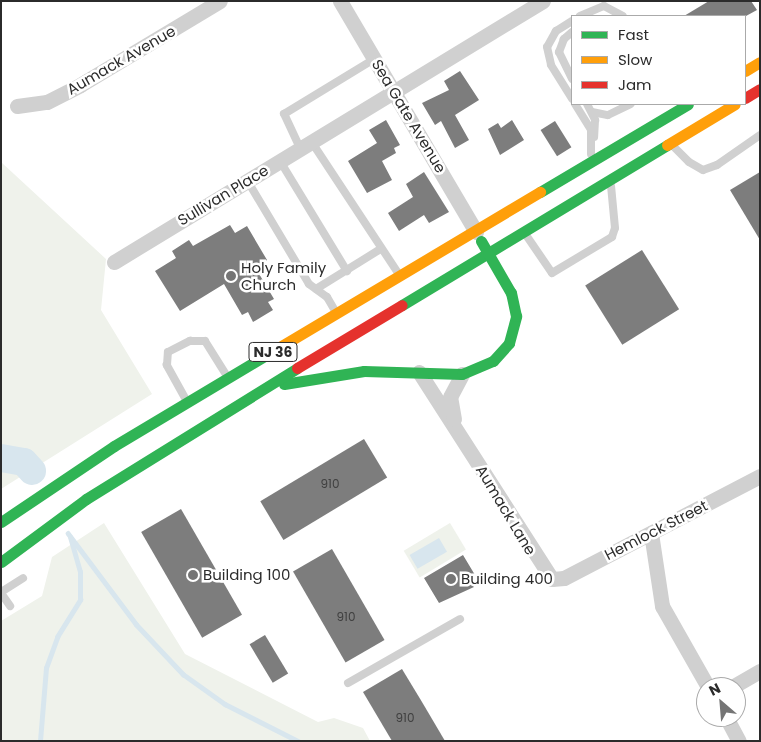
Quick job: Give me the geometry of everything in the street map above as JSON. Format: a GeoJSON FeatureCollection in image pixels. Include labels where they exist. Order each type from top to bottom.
{"type":"FeatureCollection","features":[{"type":"Feature","properties":{"kind":"highway"},"geometry":{"type":"LineString","coordinates":[[746,70],[760,62]]}},
{"type":"Feature","properties":{"kind":"highway"},"geometry":{"type":"LineString","coordinates":[[746,97],[760,89]]}},
{"type":"Feature","properties":{"kind":"highway","name":"NJ 36"},"geometry":{"type":"LineString","coordinates":[[1,522],[70,473],[686,105]]}},
{"type":"Feature","properties":{"kind":"highway","name":"NJ 36"},"geometry":{"type":"LineString","coordinates":[[1,562],[86,500],[257,392],[490,255],[734,105]]}},
{"type":"Feature","properties":{"kind":"highway"},"geometry":{"type":"LineString","coordinates":[[257,392],[346,372],[462,374],[492,361],[509,343],[515,327],[514,302],[476,232]]}},
{"type":"Feature","properties":{"kind":"street","name":"Aumack Avenue"},"geometry":{"type":"LineString","coordinates":[[16,106],[47,102],[72,90],[220,1]]}},
{"type":"Feature","properties":{"kind":"street","name":"Sea Gate Avenue"},"geometry":{"type":"LineString","coordinates":[[340,1],[476,232]]}},
{"type":"Feature","properties":{"kind":"street","name":"Sullivan Place"},"geometry":{"type":"LineString","coordinates":[[114,262],[542,1]]}},
{"type":"Feature","properties":{"kind":"street","name":"Aumack Lane"},"geometry":{"type":"LineString","coordinates":[[419,372],[552,578]]}},
{"type":"Feature","properties":{"kind":"street","name":"Aumack Lane"},"geometry":{"type":"LineString","coordinates":[[462,374],[452,391],[450,404],[463,439]]}},
{"type":"Feature","properties":{"kind":"street","name":"Hemlock Street"},"geometry":{"type":"LineString","coordinates":[[552,578],[564,578],[760,476]]}},
{"type":"Feature","properties":{"kind":"street"},"geometry":{"type":"LineString","coordinates":[[651,533],[662,606],[702,677]]}},
{"type":"Feature","properties":{"kind":"street"},"geometry":{"type":"LineString","coordinates":[[746,679],[760,671]]}},
{"type":"Feature","properties":{"kind":"street"},"geometry":{"type":"LineString","coordinates":[[731,727],[739,741]]}},
{"type":"Feature","properties":{"kind":"lane"},"geometry":{"type":"LineString","coordinates":[[610,1],[614,9],[622,15]]}},
{"type":"Feature","properties":{"kind":"lane"},"geometry":{"type":"LineString","coordinates":[[582,15],[600,6],[614,9]]}},
{"type":"Feature","properties":{"kind":"lane"},"geometry":{"type":"LineString","coordinates":[[571,22],[556,31],[546,47],[551,65],[571,97]]}},
{"type":"Feature","properties":{"kind":"lane"},"geometry":{"type":"LineString","coordinates":[[571,33],[564,39],[559,52],[571,77]]}},
{"type":"Feature","properties":{"kind":"lane"},"geometry":{"type":"LineString","coordinates":[[374,59],[284,114],[379,250],[401,277]]}},
{"type":"Feature","properties":{"kind":"lane"},"geometry":{"type":"LineString","coordinates":[[576,105],[594,139]]}},
{"type":"Feature","properties":{"kind":"lane"},"geometry":{"type":"LineString","coordinates":[[587,165],[596,128],[592,112],[588,105]]}},
{"type":"Feature","properties":{"kind":"lane"},"geometry":{"type":"LineString","coordinates":[[592,112],[608,115],[628,105]]}},
{"type":"Feature","properties":{"kind":"lane"},"geometry":{"type":"LineString","coordinates":[[671,144],[689,162],[703,170],[717,165],[760,135]]}},
{"type":"Feature","properties":{"kind":"lane"},"geometry":{"type":"LineString","coordinates":[[280,161],[347,271]]}},
{"type":"Feature","properties":{"kind":"lane"},"geometry":{"type":"LineString","coordinates":[[247,180],[309,284],[327,297],[337,314]]}},
{"type":"Feature","properties":{"kind":"lane"},"geometry":{"type":"LineString","coordinates":[[525,233],[552,273],[604,242],[615,228],[610,201],[611,180]]}},
{"type":"Feature","properties":{"kind":"lane"},"geometry":{"type":"LineString","coordinates":[[316,289],[379,250]]}},
{"type":"Feature","properties":{"kind":"lane"},"geometry":{"type":"LineString","coordinates":[[188,403],[167,365],[168,352],[190,341],[205,340],[228,379]]}},
{"type":"Feature","properties":{"kind":"lane"},"geometry":{"type":"LineString","coordinates":[[10,606],[1,592],[23,578]]}},
{"type":"Feature","properties":{"kind":"lane"},"geometry":{"type":"LineString","coordinates":[[348,683],[460,619]]}},
{"type":"Feature","properties":{"kind":"shaded area"},"geometry":{"type":"Polygon","coordinates":[[[1,162],[106,259],[101,310],[152,394],[1,489],[1,162]]]}},
{"type":"Feature","properties":{"kind":"shaded area"},"geometry":{"type":"Polygon","coordinates":[[[104,523],[185,654],[318,722],[334,718],[363,728],[370,741],[1,741],[1,621],[42,596],[52,557],[104,523]]]}},
{"type":"Feature","properties":{"kind":"shaded area"},"geometry":{"type":"Polygon","coordinates":[[[450,523],[466,550],[420,577],[404,551],[450,523]]]}},
{"type":"Feature","properties":{"kind":"shaded area"},"geometry":{"type":"Polygon","coordinates":[[[439,538],[447,552],[418,569],[410,555],[439,538]]]}},
{"type":"Feature","properties":{"kind":"building"},"geometry":{"type":"Polygon","coordinates":[[[709,1],[751,1],[757,10],[746,16],[686,15],[709,1]]]}},
{"type":"Feature","properties":{"kind":"building"},"geometry":{"type":"Polygon","coordinates":[[[460,71],[479,100],[455,115],[469,140],[455,148],[441,121],[435,125],[422,103],[449,90],[444,81],[460,71]]]}},
{"type":"Feature","properties":{"kind":"building"},"geometry":{"type":"Polygon","coordinates":[[[386,120],[400,145],[394,148],[396,153],[382,161],[392,180],[367,193],[348,161],[377,143],[369,130],[386,120]]]}},
{"type":"Feature","properties":{"kind":"building"},"geometry":{"type":"Polygon","coordinates":[[[512,120],[524,140],[500,155],[488,129],[498,123],[501,128],[512,120]]]}},
{"type":"Feature","properties":{"kind":"building"},"geometry":{"type":"Polygon","coordinates":[[[555,121],[571,147],[557,156],[541,130],[555,121]]]}},
{"type":"Feature","properties":{"kind":"building"},"geometry":{"type":"Polygon","coordinates":[[[424,172],[449,212],[429,223],[424,215],[399,231],[388,213],[413,197],[406,184],[424,172]]]}},
{"type":"Feature","properties":{"kind":"building"},"geometry":{"type":"Polygon","coordinates":[[[760,172],[760,240],[730,190],[760,172]]]}},
{"type":"Feature","properties":{"kind":"building","name":"Holy Family Church"},"geometry":{"type":"Polygon","coordinates":[[[230,225],[235,233],[247,226],[267,260],[255,267],[274,299],[268,302],[273,310],[253,322],[248,312],[242,315],[224,284],[180,311],[155,271],[176,258],[172,251],[189,240],[193,246],[230,225]]]}},
{"type":"Feature","properties":{"kind":"building"},"geometry":{"type":"Polygon","coordinates":[[[642,250],[679,309],[622,345],[585,286],[642,250]]]}},
{"type":"Feature","properties":{"kind":"building"},"geometry":{"type":"Polygon","coordinates":[[[364,439],[387,478],[283,540],[260,501],[364,439]]]}},
{"type":"Feature","properties":{"kind":"building","name":"Building 100"},"geometry":{"type":"Polygon","coordinates":[[[181,509],[242,615],[202,638],[141,532],[181,509]]]}},
{"type":"Feature","properties":{"kind":"building"},"geometry":{"type":"Polygon","coordinates":[[[332,549],[385,640],[346,662],[293,572],[332,549]]]}},
{"type":"Feature","properties":{"kind":"building","name":"Building 400"},"geometry":{"type":"Polygon","coordinates":[[[463,555],[478,580],[472,584],[474,587],[439,603],[424,578],[463,555]]]}},
{"type":"Feature","properties":{"kind":"building"},"geometry":{"type":"Polygon","coordinates":[[[265,635],[288,674],[273,683],[250,644],[265,635]]]}},
{"type":"Feature","properties":{"kind":"building"},"geometry":{"type":"Polygon","coordinates":[[[402,669],[445,741],[392,741],[363,692],[402,669]]]}},
{"type":"Feature","properties":{"kind":"waterway"},"geometry":{"type":"LineString","coordinates":[[1,458],[24,462],[32,471]]}},
{"type":"Feature","properties":{"kind":"waterway"},"geometry":{"type":"LineString","coordinates":[[68,533],[136,624],[183,674],[225,704],[298,741]]}},
{"type":"Feature","properties":{"kind":"waterway"},"geometry":{"type":"LineString","coordinates":[[40,741],[46,668],[57,637],[80,600],[80,572],[70,537]]}},
{"type":"Feature","properties":{"kind":"traffic: fast"},"geometry":{"type":"LineString","coordinates":[[540,192],[686,105]]}},
{"type":"Feature","properties":{"kind":"traffic: fast"},"geometry":{"type":"LineString","coordinates":[[402,305],[667,145]]}},
{"type":"Feature","properties":{"kind":"traffic: fast"},"geometry":{"type":"LineString","coordinates":[[284,384],[364,371],[462,374],[493,361],[509,343],[516,316],[511,293],[481,241]]}},
{"type":"Feature","properties":{"kind":"traffic: fast"},"geometry":{"type":"LineString","coordinates":[[1,522],[114,446],[273,351]]}},
{"type":"Feature","properties":{"kind":"traffic: fast"},"geometry":{"type":"LineString","coordinates":[[1,562],[86,499],[297,368]]}},
{"type":"Feature","properties":{"kind":"traffic: slow"},"geometry":{"type":"LineString","coordinates":[[746,70],[760,62]]}},
{"type":"Feature","properties":{"kind":"traffic: slow"},"geometry":{"type":"LineString","coordinates":[[667,145],[733,105]]}},
{"type":"Feature","properties":{"kind":"traffic: slow"},"geometry":{"type":"LineString","coordinates":[[273,351],[540,192]]}},
{"type":"Feature","properties":{"kind":"traffic: jam"},"geometry":{"type":"LineString","coordinates":[[746,97],[760,89]]}},
{"type":"Feature","properties":{"kind":"traffic: jam"},"geometry":{"type":"LineString","coordinates":[[297,368],[402,305]]}},
{"type":"Feature","properties":{"kind":"place","name":"Holy Family Church"},"geometry":{"type":"Point","coordinates":[231,276]}},
{"type":"Feature","properties":{"kind":"place","name":"Building 100"},"geometry":{"type":"Point","coordinates":[193,575]}},
{"type":"Feature","properties":{"kind":"place","name":"Building 400"},"geometry":{"type":"Point","coordinates":[451,579]}}]}
